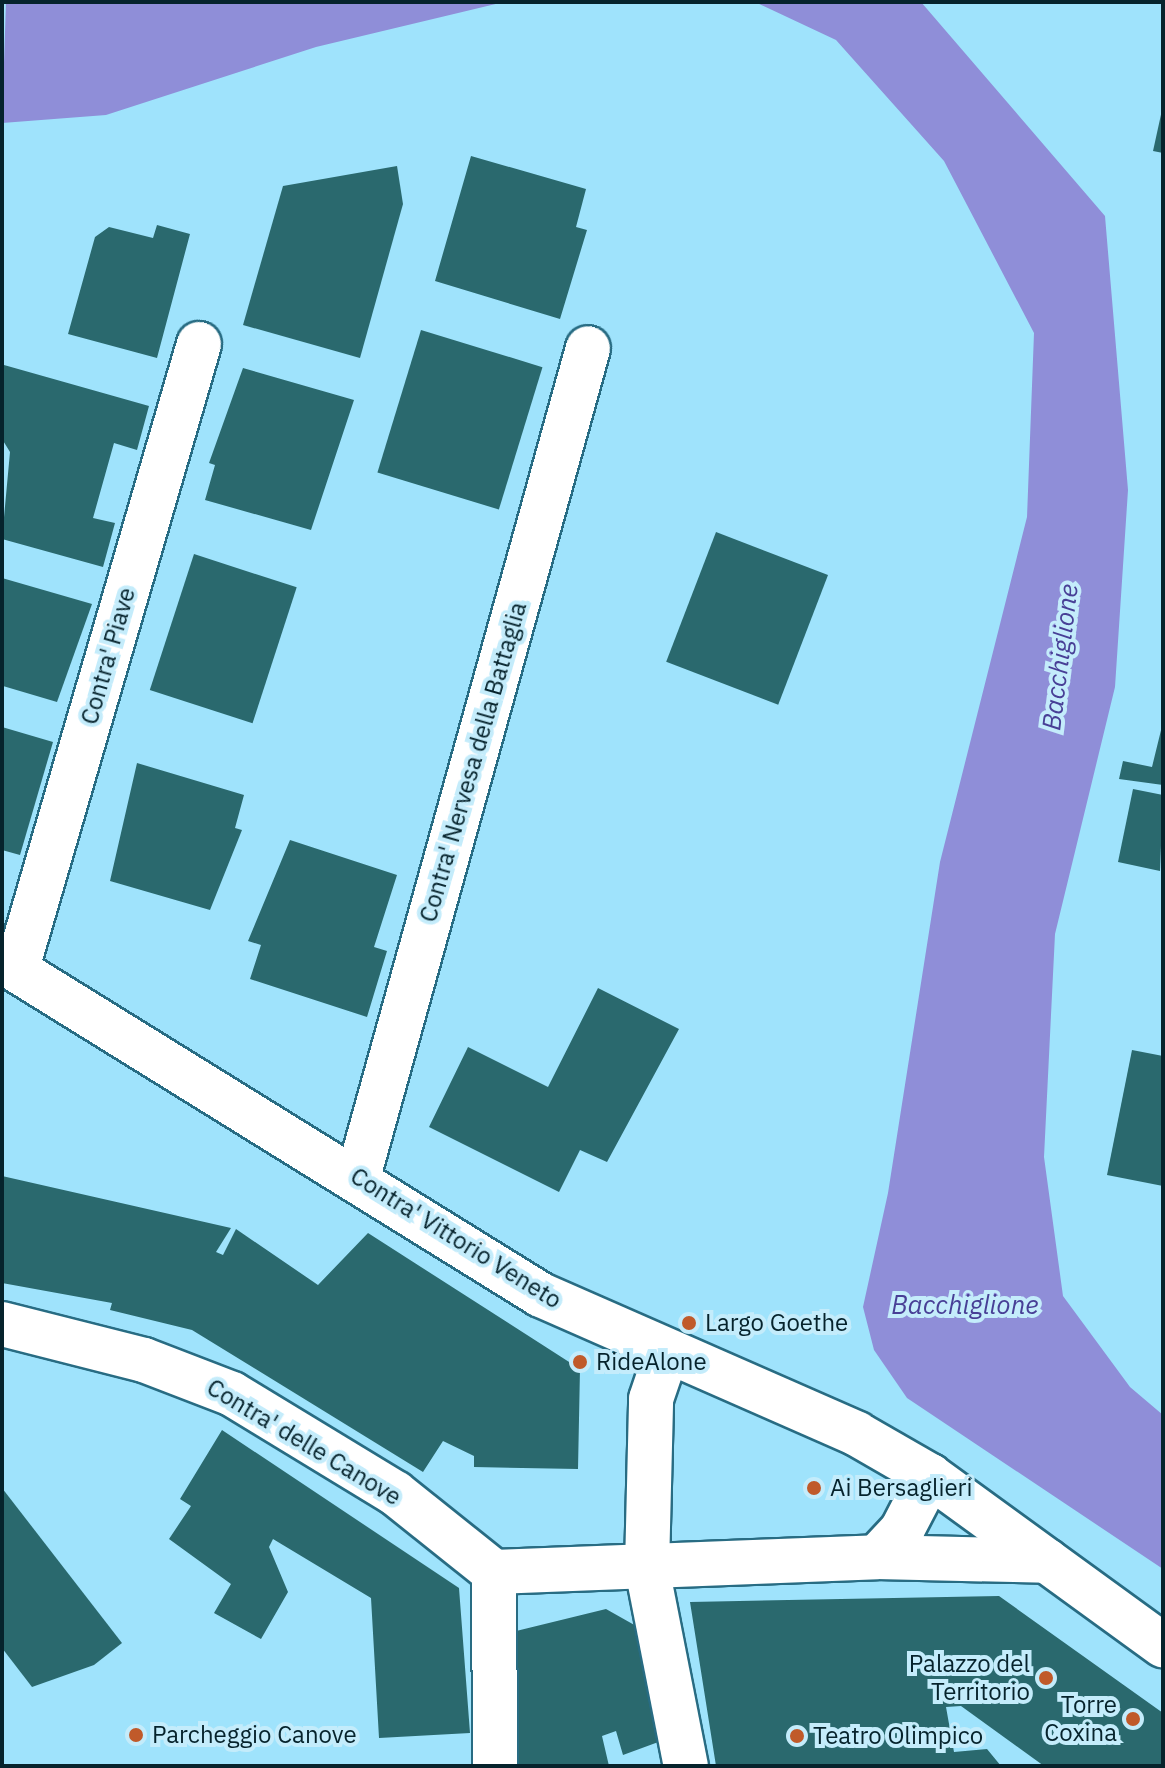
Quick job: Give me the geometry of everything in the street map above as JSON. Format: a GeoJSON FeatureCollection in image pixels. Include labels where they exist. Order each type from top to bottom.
{"type":"FeatureCollection","features":[{"type":"Feature","properties":{"kind":"street","name":"Contra' Piave"},"geometry":{"type":"LineString","coordinates":[[9,965],[199,344]]}},
{"type":"Feature","properties":{"kind":"street","name":"Contra' Nervesa della Battaglia"},"geometry":{"type":"LineString","coordinates":[[358,1177],[588,348]]}},
{"type":"Feature","properties":{"kind":"street","name":"Contra' Vittorio Veneto"},"geometry":{"type":"LineString","coordinates":[[9,965],[358,1177],[541,1295],[666,1355],[857,1434],[930,1476],[1163,1645]]}},
{"type":"Feature","properties":{"kind":"street","name":"Contra' delle Canove"},"geometry":{"type":"LineString","coordinates":[[2,1324],[144,1360],[232,1394],[395,1493],[494,1572]]}},
{"type":"Feature","properties":{"kind":"street"},"geometry":{"type":"LineString","coordinates":[[666,1355],[651,1399],[647,1568],[686,1766]]}},
{"type":"Feature","properties":{"kind":"street"},"geometry":{"type":"LineString","coordinates":[[877,1557],[902,1530],[930,1476]]}},
{"type":"Feature","properties":{"kind":"street"},"geometry":{"type":"LineString","coordinates":[[495,1766],[494,1572],[877,1557],[1047,1561]]}},
{"type":"Feature","properties":{"kind":"water"},"geometry":{"type":"Polygon","coordinates":[[[6,2],[504,2],[316,47],[106,115],[2,123],[6,2]]]}},
{"type":"Feature","properties":{"kind":"water","name":"Bacchiglione"},"geometry":{"type":"Polygon","coordinates":[[[755,2],[921,2],[1105,216],[1128,490],[1115,687],[1055,934],[1044,1157],[1063,1296],[1130,1387],[1163,1415],[1163,1569],[907,1398],[874,1350],[863,1307],[888,1193],[940,862],[1027,517],[1034,333],[944,161],[836,40],[755,2]]]}},
{"type":"Feature","properties":{"kind":"building"},"geometry":{"type":"Polygon","coordinates":[[[1163,110],[1163,153],[1153,151],[1163,110]]]}},
{"type":"Feature","properties":{"kind":"building"},"geometry":{"type":"Polygon","coordinates":[[[471,156],[586,189],[576,227],[587,230],[560,319],[435,281],[471,156]]]}},
{"type":"Feature","properties":{"kind":"building"},"geometry":{"type":"Polygon","coordinates":[[[397,166],[403,204],[360,358],[243,325],[283,186],[397,166]]]}},
{"type":"Feature","properties":{"kind":"building"},"geometry":{"type":"Polygon","coordinates":[[[157,225],[190,234],[157,358],[68,334],[95,237],[109,227],[153,238],[157,225]]]}},
{"type":"Feature","properties":{"kind":"building"},"geometry":{"type":"Polygon","coordinates":[[[421,330],[542,367],[499,510],[377,472],[421,330]]]}},
{"type":"Feature","properties":{"kind":"building"},"geometry":{"type":"Polygon","coordinates":[[[4,365],[149,406],[137,450],[114,443],[93,518],[115,523],[103,567],[2,539],[10,452],[2,439],[4,365]]]}},
{"type":"Feature","properties":{"kind":"building"},"geometry":{"type":"Polygon","coordinates":[[[243,368],[354,400],[311,530],[205,500],[215,465],[209,463],[243,368]]]}},
{"type":"Feature","properties":{"kind":"building"},"geometry":{"type":"Polygon","coordinates":[[[716,532],[828,575],[778,705],[666,662],[716,532]]]}},
{"type":"Feature","properties":{"kind":"building"},"geometry":{"type":"Polygon","coordinates":[[[194,554],[297,587],[253,723],[150,690],[194,554]]]}},
{"type":"Feature","properties":{"kind":"building"},"geometry":{"type":"Polygon","coordinates":[[[2,578],[92,604],[57,702],[3,686],[2,578]]]}},
{"type":"Feature","properties":{"kind":"building"},"geometry":{"type":"Polygon","coordinates":[[[1163,722],[1163,785],[1119,779],[1123,761],[1152,767],[1163,722]]]}},
{"type":"Feature","properties":{"kind":"building"},"geometry":{"type":"Polygon","coordinates":[[[2,727],[53,742],[20,855],[2,850],[2,727]]]}},
{"type":"Feature","properties":{"kind":"building"},"geometry":{"type":"Polygon","coordinates":[[[137,763],[244,795],[235,828],[242,830],[210,910],[110,881],[137,763]]]}},
{"type":"Feature","properties":{"kind":"building"},"geometry":{"type":"Polygon","coordinates":[[[1133,789],[1163,795],[1160,871],[1118,862],[1133,789]]]}},
{"type":"Feature","properties":{"kind":"building"},"geometry":{"type":"Polygon","coordinates":[[[290,840],[397,875],[374,947],[387,951],[367,1017],[250,979],[261,945],[248,941],[290,840]]]}},
{"type":"Feature","properties":{"kind":"building"},"geometry":{"type":"Polygon","coordinates":[[[598,988],[679,1029],[607,1162],[580,1150],[559,1192],[429,1127],[468,1047],[548,1087],[598,988]]]}},
{"type":"Feature","properties":{"kind":"building"},"geometry":{"type":"Polygon","coordinates":[[[1132,1050],[1163,1056],[1163,1186],[1107,1175],[1132,1050]]]}},
{"type":"Feature","properties":{"kind":"building"},"geometry":{"type":"Polygon","coordinates":[[[2,1176],[231,1228],[216,1252],[223,1255],[236,1229],[318,1285],[368,1233],[580,1369],[578,1469],[474,1467],[474,1456],[443,1441],[423,1472],[192,1330],[110,1310],[112,1303],[2,1283],[2,1176]]]}},
{"type":"Feature","properties":{"kind":"building"},"geometry":{"type":"Polygon","coordinates":[[[222,1430],[459,1588],[470,1733],[379,1738],[371,1598],[273,1539],[269,1547],[288,1592],[261,1639],[214,1613],[231,1584],[169,1539],[191,1506],[180,1499],[222,1430]]]}},
{"type":"Feature","properties":{"kind":"building"},"geometry":{"type":"Polygon","coordinates":[[[2,1488],[122,1643],[94,1665],[32,1687],[2,1648],[2,1488]]]}},
{"type":"Feature","properties":{"kind":"building"},"geometry":{"type":"Polygon","coordinates":[[[999,1596],[1163,1713],[1163,1766],[1044,1766],[961,1706],[946,1707],[954,1752],[987,1749],[1001,1766],[716,1766],[690,1602],[999,1596]]]}},
{"type":"Feature","properties":{"kind":"building"},"geometry":{"type":"Polygon","coordinates":[[[606,1609],[645,1631],[672,1737],[623,1755],[616,1731],[602,1736],[609,1766],[506,1766],[496,1636],[606,1609]]]}},
{"type":"Feature","properties":{"kind":"place","name":"Largo Goethe"},"geometry":{"type":"Point","coordinates":[689,1323]}},
{"type":"Feature","properties":{"kind":"place","name":"RideAlone"},"geometry":{"type":"Point","coordinates":[580,1362]}},
{"type":"Feature","properties":{"kind":"place","name":"Ai Bersaglieri"},"geometry":{"type":"Point","coordinates":[814,1488]}},
{"type":"Feature","properties":{"kind":"place","name":"Palazzo del Territorio"},"geometry":{"type":"Point","coordinates":[1046,1678]}},
{"type":"Feature","properties":{"kind":"place","name":"Torre Coxina"},"geometry":{"type":"Point","coordinates":[1133,1719]}},
{"type":"Feature","properties":{"kind":"place","name":"Parcheggio Canove"},"geometry":{"type":"Point","coordinates":[136,1735]}},
{"type":"Feature","properties":{"kind":"place","name":"Teatro Olimpico"},"geometry":{"type":"Point","coordinates":[797,1736]}}]}
